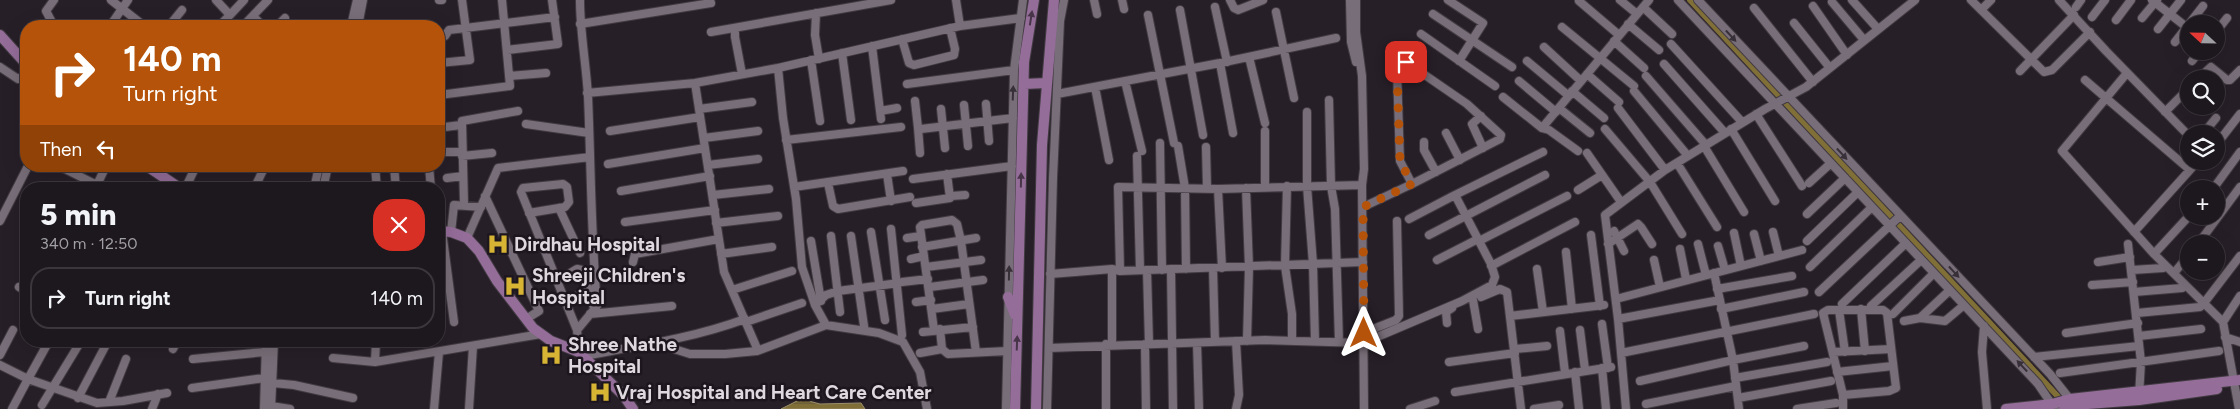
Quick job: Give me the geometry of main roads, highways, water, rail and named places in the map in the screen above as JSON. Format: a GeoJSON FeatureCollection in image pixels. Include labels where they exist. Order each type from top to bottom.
{"type":"FeatureCollection","features":[{"type":"Feature","properties":{"kind":"main road"},"geometry":{"type":"LineString","coordinates":[[1015,409],[1012,368],[1018,320],[1024,62],[1034,0]]}},
{"type":"Feature","properties":{"kind":"main road"},"geometry":{"type":"LineString","coordinates":[[1036,409],[1042,145],[1054,0]]}},
{"type":"Feature","properties":{"kind":"main road"},"geometry":{"type":"LineString","coordinates":[[0,35],[20,57]]}},
{"type":"Feature","properties":{"kind":"main road"},"geometry":{"type":"LineString","coordinates":[[1024,84],[1046,84]]}},
{"type":"Feature","properties":{"kind":"main road"},"geometry":{"type":"LineString","coordinates":[[154,172],[165,182]]}},
{"type":"Feature","properties":{"kind":"main road"},"geometry":{"type":"LineString","coordinates":[[445,231],[467,238],[479,251],[497,281],[532,328],[551,341],[581,354],[624,396],[633,409]]}},
{"type":"Feature","properties":{"kind":"main road"},"geometry":{"type":"LineString","coordinates":[[1008,297],[1018,320]]}},
{"type":"Feature","properties":{"kind":"main road"},"geometry":{"type":"LineString","coordinates":[[2006,409],[2057,406],[2237,384]]}},
{"type":"Feature","properties":{"kind":"waterway"},"geometry":{"type":"LineString","coordinates":[[1690,0],[2063,402]]}},
{"type":"Feature","properties":{"kind":"place","name":"Dirdhau Hospital"},"geometry":{"type":"Point","coordinates":[498,244]}},
{"type":"Feature","properties":{"kind":"place","name":"Shreeji Children's Hospital"},"geometry":{"type":"Point","coordinates":[515,286]}},
{"type":"Feature","properties":{"kind":"place","name":"Shree Nathe Hospital"},"geometry":{"type":"Point","coordinates":[551,355]}},
{"type":"Feature","properties":{"kind":"place","name":"Vraj Hospital and Heart Care Center"},"geometry":{"type":"Point","coordinates":[600,392]}}]}
